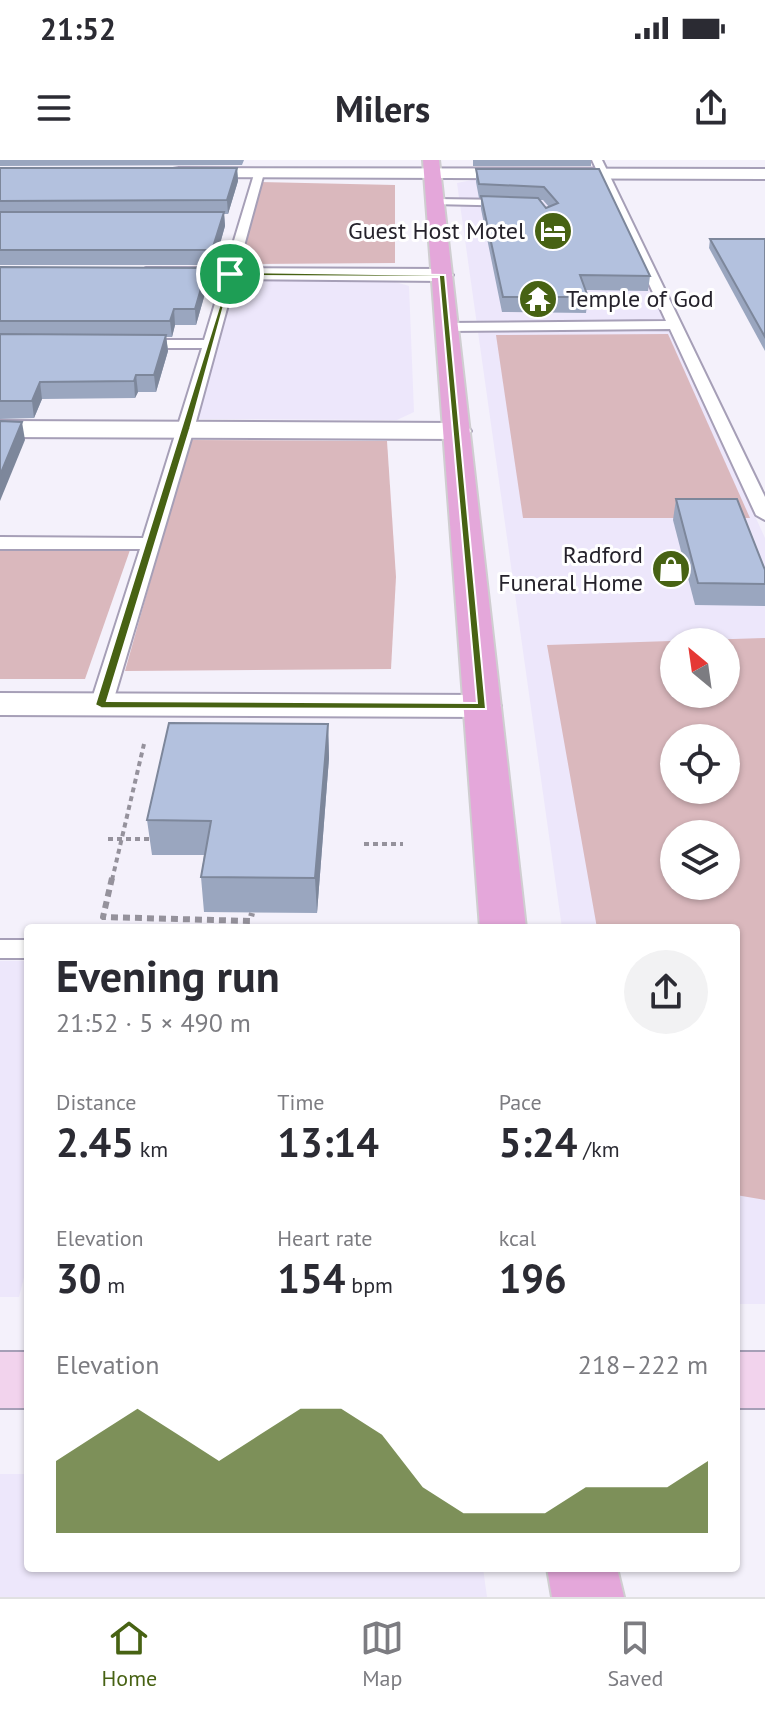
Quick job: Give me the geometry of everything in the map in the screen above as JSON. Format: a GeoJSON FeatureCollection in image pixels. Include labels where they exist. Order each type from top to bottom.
{"type":"FeatureCollection","features":[{"type":"Feature","properties":{"kind":"main road"},"geometry":{"type":"LineString","coordinates":[[433,178],[503,924]]}},
{"type":"Feature","properties":{"kind":"main road"},"geometry":{"type":"LineString","coordinates":[[0,1380],[24,1380]]}},
{"type":"Feature","properties":{"kind":"main road"},"geometry":{"type":"LineString","coordinates":[[740,1380],[765,1380]]}},
{"type":"Feature","properties":{"kind":"main road"},"geometry":{"type":"LineString","coordinates":[[583,1572],[588,1597]]}},
{"type":"Feature","properties":{"kind":"street"},"geometry":{"type":"LineString","coordinates":[[153,173],[433,178],[600,167],[765,174]]}},
{"type":"Feature","properties":{"kind":"street"},"geometry":{"type":"LineString","coordinates":[[122,274],[442,275]]}},
{"type":"Feature","properties":{"kind":"street"},"geometry":{"type":"LineString","coordinates":[[0,429],[457,431]]}},
{"type":"Feature","properties":{"kind":"street"},"geometry":{"type":"LineString","coordinates":[[0,704],[482,706]]}},
{"type":"Feature","properties":{"kind":"lane"},"geometry":{"type":"LineString","coordinates":[[600,167],[765,515]]}},
{"type":"Feature","properties":{"kind":"lane"},"geometry":{"type":"LineString","coordinates":[[101,705],[230,274],[238,220],[259,173]]}},
{"type":"Feature","properties":{"kind":"lane"},"geometry":{"type":"LineString","coordinates":[[433,178],[530,204]]}},
{"type":"Feature","properties":{"kind":"lane"},"geometry":{"type":"LineString","coordinates":[[447,327],[675,325]]}},
{"type":"Feature","properties":{"kind":"lane"},"geometry":{"type":"LineString","coordinates":[[120,344],[210,344]]}},
{"type":"Feature","properties":{"kind":"lane"},"geometry":{"type":"LineString","coordinates":[[0,543],[149,544]]}},
{"type":"Feature","properties":{"kind":"lane"},"geometry":{"type":"LineString","coordinates":[[0,949],[24,949]]}},
{"type":"Feature","properties":{"kind":"path"},"geometry":{"type":"LineString","coordinates":[[146,736],[103,917],[250,921],[252,913]]}},
{"type":"Feature","properties":{"kind":"path"},"geometry":{"type":"LineString","coordinates":[[108,839],[156,839]]}},
{"type":"Feature","properties":{"kind":"path"},"geometry":{"type":"LineString","coordinates":[[364,844],[403,844]]}},
{"type":"Feature","properties":{"kind":"shaded area"},"geometry":{"type":"Polygon","coordinates":[[[472,180],[602,181],[765,538],[765,1304],[740,1304],[740,924],[561,924],[457,183],[472,180]]]}},
{"type":"Feature","properties":{"kind":"shaded area"},"geometry":{"type":"Polygon","coordinates":[[[260,182],[395,185],[395,263],[239,264],[260,182]]]}},
{"type":"Feature","properties":{"kind":"shaded area"},"geometry":{"type":"Polygon","coordinates":[[[234,280],[392,281],[409,286],[414,412],[397,420],[196,419],[234,280]]]}},
{"type":"Feature","properties":{"kind":"shaded area"},"geometry":{"type":"Polygon","coordinates":[[[668,334],[750,518],[523,518],[496,335],[668,334]]]}},
{"type":"Feature","properties":{"kind":"shaded area"},"geometry":{"type":"Polygon","coordinates":[[[190,440],[387,441],[396,577],[391,669],[125,671],[190,440]]]}},
{"type":"Feature","properties":{"kind":"shaded area"},"geometry":{"type":"Polygon","coordinates":[[[0,550],[130,550],[85,679],[0,679],[0,550]]]}},
{"type":"Feature","properties":{"kind":"shaded area"},"geometry":{"type":"Polygon","coordinates":[[[765,638],[765,1200],[740,1196],[740,924],[596,924],[547,645],[660,641],[660,708],[740,708],[740,639],[765,638]]]}},
{"type":"Feature","properties":{"kind":"shaded area"},"geometry":{"type":"Polygon","coordinates":[[[0,961],[24,961],[24,1278],[19,1297],[0,1297],[0,961]]]}},
{"type":"Feature","properties":{"kind":"shaded area"},"geometry":{"type":"Polygon","coordinates":[[[0,1474],[24,1474],[24,1572],[484,1572],[487,1597],[0,1597],[0,1474]]]}},
{"type":"Feature","properties":{"kind":"building"},"geometry":{"type":"Polygon","coordinates":[[[0,168],[237,168],[227,200],[0,201],[0,168]]]}},
{"type":"Feature","properties":{"kind":"building"},"geometry":{"type":"Polygon","coordinates":[[[476,169],[599,169],[650,276],[580,275],[588,297],[503,297],[481,196],[538,198],[546,208],[558,203],[544,187],[479,184],[476,169]]]}},
{"type":"Feature","properties":{"kind":"building"},"geometry":{"type":"Polygon","coordinates":[[[0,212],[224,212],[212,250],[0,250],[0,212]]]}},
{"type":"Feature","properties":{"kind":"building"},"geometry":{"type":"Polygon","coordinates":[[[710,239],[765,239],[765,337],[710,239]]]}},
{"type":"Feature","properties":{"kind":"building"},"geometry":{"type":"Polygon","coordinates":[[[0,267],[207,268],[195,309],[174,309],[170,321],[0,321],[0,267]]]}},
{"type":"Feature","properties":{"kind":"building"},"geometry":{"type":"Polygon","coordinates":[[[0,334],[166,335],[154,375],[136,375],[134,381],[40,382],[32,401],[0,401],[0,334]]]}},
{"type":"Feature","properties":{"kind":"building"},"geometry":{"type":"Polygon","coordinates":[[[0,421],[22,422],[0,475],[0,421]]]}},
{"type":"Feature","properties":{"kind":"building"},"geometry":{"type":"Polygon","coordinates":[[[676,499],[737,499],[765,570],[765,584],[698,583],[676,499]]]}},
{"type":"Feature","properties":{"kind":"building"},"geometry":{"type":"Polygon","coordinates":[[[169,723],[328,724],[315,878],[201,877],[211,821],[147,820],[169,723]]]}},
{"type":"Feature","properties":{"kind":"place","name":"Guest Host Motel"},"geometry":{"type":"Point","coordinates":[553,231]}},
{"type":"Feature","properties":{"kind":"place","name":"Temple of God"},"geometry":{"type":"Point","coordinates":[538,299]}},
{"type":"Feature","properties":{"kind":"place","name":"Radford Funeral Home"},"geometry":{"type":"Point","coordinates":[671,569]}},
{"type":"Feature","properties":{"kind":"route"},"geometry":{"type":"LineString","coordinates":[[230,274],[442,275],[482,706],[101,705],[230,274]]}}]}
